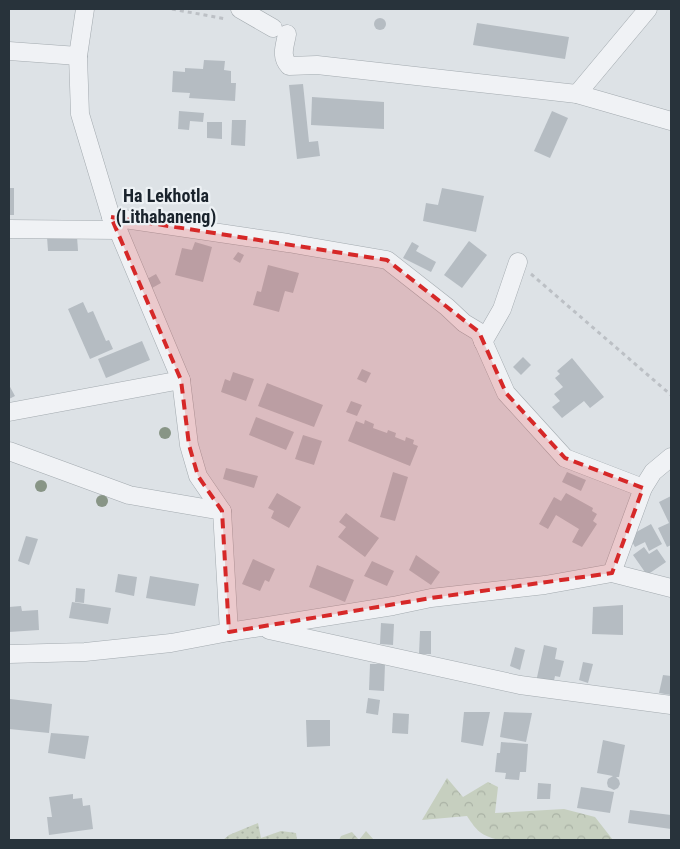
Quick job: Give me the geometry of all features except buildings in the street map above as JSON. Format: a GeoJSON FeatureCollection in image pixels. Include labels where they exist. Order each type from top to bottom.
{"type":"FeatureCollection","features":[{"type":"Feature","properties":{"kind":"street"},"geometry":{"type":"LineString","coordinates":[[85,9],[78,56],[80,114],[114,224],[181,380],[189,444],[198,476],[222,511],[229,632]]}},
{"type":"Feature","properties":{"kind":"street"},"geometry":{"type":"LineString","coordinates":[[240,9],[280,31],[283,54],[289,66],[317,66],[577,94],[671,121]]}},
{"type":"Feature","properties":{"kind":"street"},"geometry":{"type":"LineString","coordinates":[[577,94],[648,9]]}},
{"type":"Feature","properties":{"kind":"street"},"geometry":{"type":"LineString","coordinates":[[9,51],[78,56]]}},
{"type":"Feature","properties":{"kind":"street"},"geometry":{"type":"LineString","coordinates":[[9,229],[114,224],[279,241],[387,260],[447,307],[464,323],[479,332],[506,393],[565,458],[643,488]]}},
{"type":"Feature","properties":{"kind":"street"},"geometry":{"type":"LineString","coordinates":[[483,342],[502,308],[518,262]]}},
{"type":"Feature","properties":{"kind":"street"},"geometry":{"type":"LineString","coordinates":[[9,412],[181,380]]}},
{"type":"Feature","properties":{"kind":"street"},"geometry":{"type":"LineString","coordinates":[[9,451],[129,495],[222,511]]}},
{"type":"Feature","properties":{"kind":"street"},"geometry":{"type":"LineString","coordinates":[[612,573],[643,488],[653,472],[671,457]]}},
{"type":"Feature","properties":{"kind":"street"},"geometry":{"type":"LineString","coordinates":[[9,654],[85,652],[171,643],[431,598],[545,585],[612,573],[671,588]]}},
{"type":"Feature","properties":{"kind":"street"},"geometry":{"type":"LineString","coordinates":[[257,628],[520,685],[671,705]]}},
{"type":"Feature","properties":{"kind":"path"},"geometry":{"type":"LineString","coordinates":[[518,262],[671,395]]}},
{"type":"Feature","properties":{"kind":"highlighted area"},"geometry":{"type":"Polygon","coordinates":[[[111,217],[387,260],[479,332],[506,393],[565,458],[643,488],[612,573],[431,598],[229,632],[222,511],[198,476],[189,445],[181,380],[111,217]]]}},
{"type":"Feature","properties":{"kind":"green space"},"geometry":{"type":"Polygon","coordinates":[[[447,778],[463,797],[488,782],[498,787],[495,813],[564,809],[595,817],[613,840],[499,840],[480,832],[467,816],[422,820],[447,778]]]}},
{"type":"Feature","properties":{"kind":"green space"},"geometry":{"type":"Polygon","coordinates":[[[258,823],[261,838],[281,831],[296,833],[297,840],[223,840],[229,835],[258,823]]]}},
{"type":"Feature","properties":{"kind":"green space"},"geometry":{"type":"Polygon","coordinates":[[[366,831],[374,840],[359,840],[366,831]]]}},
{"type":"Feature","properties":{"kind":"green space"},"geometry":{"type":"Polygon","coordinates":[[[352,832],[359,840],[339,840],[341,836],[352,832]]]}},
{"type":"Feature","properties":{"kind":"district","name":"Ha Lekhotla (Lithabaneng)"},"geometry":{"type":"Point","coordinates":[166,205]}}]}
